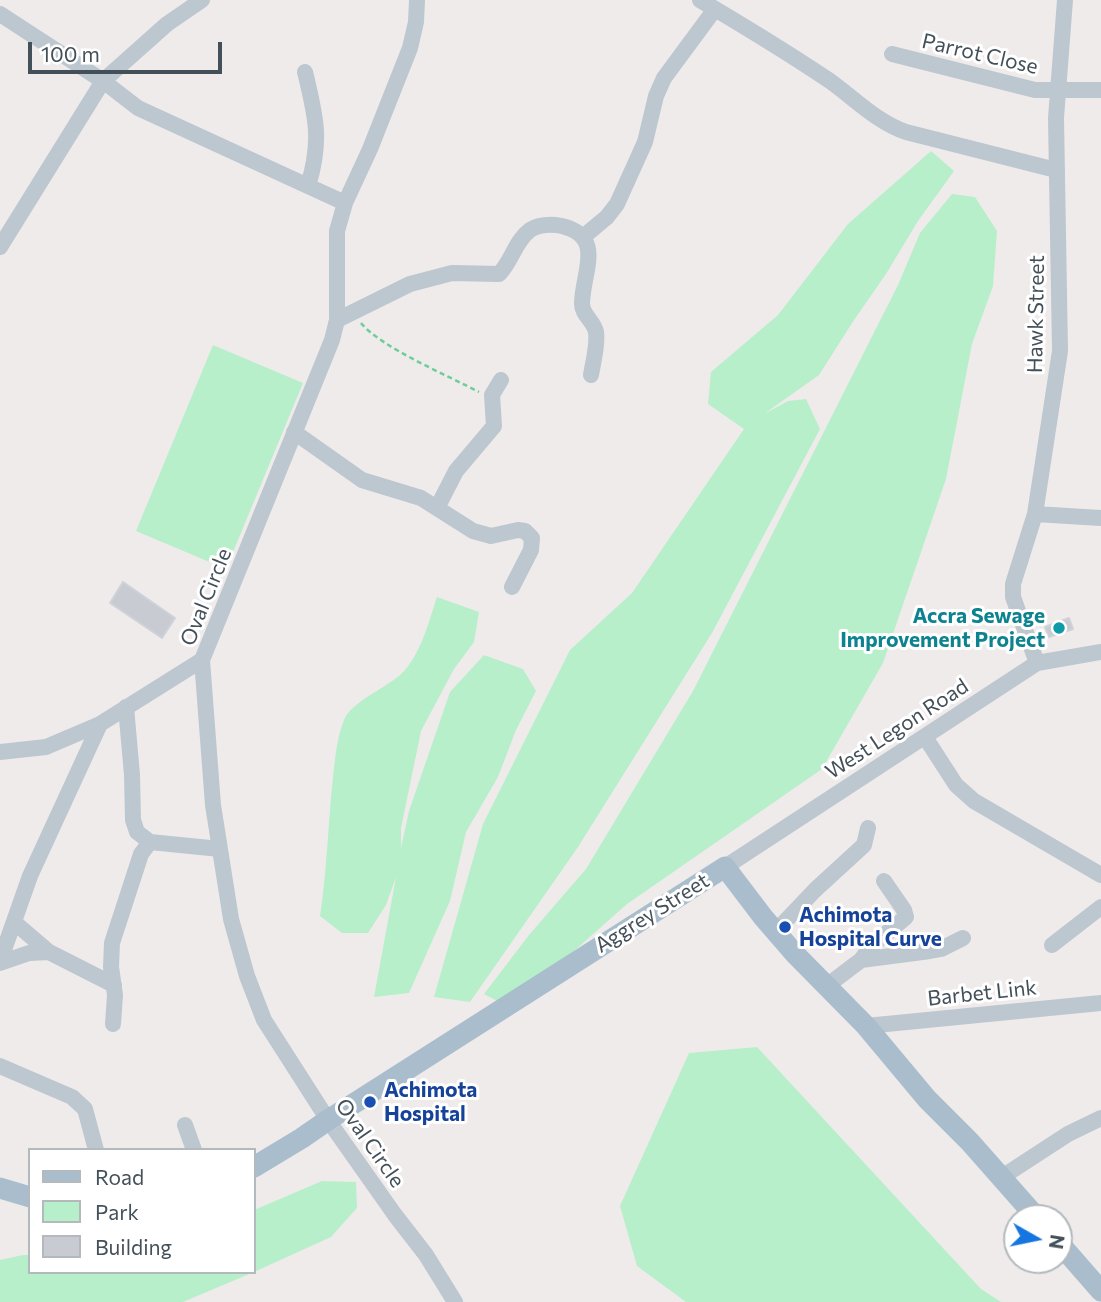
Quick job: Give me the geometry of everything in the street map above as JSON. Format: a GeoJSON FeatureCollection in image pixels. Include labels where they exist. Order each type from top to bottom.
{"type":"FeatureCollection","features":[{"type":"Feature","properties":{"kind":"main road","name":"Aggrey Street"},"geometry":{"type":"LineString","coordinates":[[256,1166],[725,867],[795,954],[866,1026],[927,1099],[1025,1204]]}},
{"type":"Feature","properties":{"kind":"main road"},"geometry":{"type":"LineString","coordinates":[[0,1188],[28,1196]]}},
{"type":"Feature","properties":{"kind":"main road"},"geometry":{"type":"LineString","coordinates":[[1073,1257],[1099,1284]]}},
{"type":"Feature","properties":{"kind":"street"},"geometry":{"type":"LineString","coordinates":[[0,247],[103,81],[167,24],[202,0]]}},
{"type":"Feature","properties":{"kind":"street","name":"Oval Circle"},"geometry":{"type":"LineString","coordinates":[[417,0],[416,22],[410,48],[370,149],[345,203],[337,231],[337,320],[322,366],[202,660],[213,805],[231,919],[247,976],[264,1020],[328,1119],[426,1255],[455,1302]]}},
{"type":"Feature","properties":{"kind":"street"},"geometry":{"type":"LineString","coordinates":[[700,0],[772,41],[887,125],[1056,170]]}},
{"type":"Feature","properties":{"kind":"street","name":"Hawk Street"},"geometry":{"type":"LineString","coordinates":[[1037,663],[1013,597],[1013,584],[1035,514],[1060,351],[1056,170],[1065,0]]}},
{"type":"Feature","properties":{"kind":"street"},"geometry":{"type":"LineString","coordinates":[[583,237],[607,217],[617,204],[645,142],[656,96],[664,78],[715,9]]}},
{"type":"Feature","properties":{"kind":"street"},"geometry":{"type":"LineString","coordinates":[[0,14],[103,81],[138,108],[345,203]]}},
{"type":"Feature","properties":{"kind":"street","name":"Parrot Close"},"geometry":{"type":"LineString","coordinates":[[892,54],[1035,90],[1101,90]]}},
{"type":"Feature","properties":{"kind":"street"},"geometry":{"type":"LineString","coordinates":[[305,72],[316,117],[317,138],[315,161],[308,186]]}},
{"type":"Feature","properties":{"kind":"street"},"geometry":{"type":"LineString","coordinates":[[337,320],[410,284],[452,273],[499,274],[520,240],[538,226],[558,225],[583,237],[589,247],[582,308],[595,328],[591,375]]}},
{"type":"Feature","properties":{"kind":"street"},"geometry":{"type":"LineString","coordinates":[[437,508],[468,454],[491,432],[495,420],[492,399],[501,380]]}},
{"type":"Feature","properties":{"kind":"street"},"geometry":{"type":"LineString","coordinates":[[293,432],[362,480],[421,498],[473,531],[491,536],[518,530],[530,535],[531,550],[512,587]]}},
{"type":"Feature","properties":{"kind":"street"},"geometry":{"type":"LineString","coordinates":[[1035,514],[1101,518]]}},
{"type":"Feature","properties":{"kind":"street","name":"West Legon Road"},"geometry":{"type":"LineString","coordinates":[[725,867],[1037,663],[1101,652]]}},
{"type":"Feature","properties":{"kind":"street"},"geometry":{"type":"LineString","coordinates":[[0,752],[46,747],[100,724],[202,660]]}},
{"type":"Feature","properties":{"kind":"street"},"geometry":{"type":"LineString","coordinates":[[126,707],[133,820],[137,832],[150,842],[220,849]]}},
{"type":"Feature","properties":{"kind":"street"},"geometry":{"type":"LineString","coordinates":[[0,962],[30,876],[100,724]]}},
{"type":"Feature","properties":{"kind":"street"},"geometry":{"type":"LineString","coordinates":[[925,737],[956,785],[974,801],[1101,875]]}},
{"type":"Feature","properties":{"kind":"street"},"geometry":{"type":"LineString","coordinates":[[776,931],[864,845],[868,828]]}},
{"type":"Feature","properties":{"kind":"street"},"geometry":{"type":"LineString","coordinates":[[114,1024],[111,967],[113,943],[141,854],[150,842]]}},
{"type":"Feature","properties":{"kind":"street"},"geometry":{"type":"LineString","coordinates":[[828,985],[861,960],[870,947],[906,917],[884,881]]}},
{"type":"Feature","properties":{"kind":"street"},"geometry":{"type":"LineString","coordinates":[[1052,945],[1101,907]]}},
{"type":"Feature","properties":{"kind":"street"},"geometry":{"type":"LineString","coordinates":[[14,922],[49,952],[114,985]]}},
{"type":"Feature","properties":{"kind":"street"},"geometry":{"type":"LineString","coordinates":[[861,960],[941,949],[963,938]]}},
{"type":"Feature","properties":{"kind":"street"},"geometry":{"type":"LineString","coordinates":[[0,962],[29,953],[49,952]]}},
{"type":"Feature","properties":{"kind":"street","name":"Barbet Link"},"geometry":{"type":"LineString","coordinates":[[866,1026],[1101,1003]]}},
{"type":"Feature","properties":{"kind":"street"},"geometry":{"type":"LineString","coordinates":[[0,1066],[72,1097],[85,1109],[95,1148]]}},
{"type":"Feature","properties":{"kind":"street"},"geometry":{"type":"LineString","coordinates":[[1002,1177],[1060,1139],[1101,1118]]}},
{"type":"Feature","properties":{"kind":"street"},"geometry":{"type":"LineString","coordinates":[[185,1125],[189,1148]]}},
{"type":"Feature","properties":{"kind":"path"},"geometry":{"type":"LineString","coordinates":[[353,312],[367,331],[386,343],[492,399]]}},
{"type":"Feature","properties":{"kind":"green space"},"geometry":{"type":"Polygon","coordinates":[[[931,151],[954,171],[918,221],[819,375],[764,414],[788,401],[806,399],[820,429],[712,633],[578,847],[470,1002],[434,997],[483,824],[570,650],[632,593],[744,429],[708,404],[711,372],[778,315],[848,224],[931,151]]]}},
{"type":"Feature","properties":{"kind":"green space"},"geometry":{"type":"Polygon","coordinates":[[[952,194],[975,197],[997,231],[993,286],[972,344],[946,479],[883,663],[822,769],[627,904],[565,959],[503,1004],[484,994],[529,935],[586,869],[693,691],[898,285],[920,233],[952,194]]]}},
{"type":"Feature","properties":{"kind":"green space"},"geometry":{"type":"Polygon","coordinates":[[[213,345],[303,383],[226,569],[136,531],[213,345]]]}},
{"type":"Feature","properties":{"kind":"green space"},"geometry":{"type":"Polygon","coordinates":[[[437,597],[479,612],[474,642],[454,669],[421,731],[401,828],[401,848],[409,811],[450,692],[484,655],[523,669],[536,691],[516,730],[498,777],[466,832],[450,901],[409,993],[374,997],[396,877],[386,905],[368,933],[342,933],[320,916],[337,748],[348,713],[399,676],[411,662],[437,597]]]}},
{"type":"Feature","properties":{"kind":"green space"},"geometry":{"type":"Polygon","coordinates":[[[757,1047],[981,1289],[1001,1302],[686,1302],[637,1266],[620,1206],[689,1053],[757,1047]]]}},
{"type":"Feature","properties":{"kind":"green space"},"geometry":{"type":"Polygon","coordinates":[[[322,1181],[356,1182],[357,1208],[331,1237],[256,1271],[256,1209],[322,1181]]]}},
{"type":"Feature","properties":{"kind":"green space"},"geometry":{"type":"Polygon","coordinates":[[[28,1255],[28,1274],[249,1274],[183,1302],[0,1302],[0,1260],[28,1255]]]}},
{"type":"Feature","properties":{"kind":"building"},"geometry":{"type":"Polygon","coordinates":[[[123,582],[175,618],[162,638],[110,603],[123,582]]]}},
{"type":"Feature","properties":{"kind":"building","name":"Accra Sewage Improvement Project"},"geometry":{"type":"Polygon","coordinates":[[[1069,618],[1073,629],[1049,637],[1045,627],[1069,618]]]}},
{"type":"Feature","properties":{"kind":"place","name":"Accra Sewage Improvement Project"},"geometry":{"type":"Point","coordinates":[1059,628]}},
{"type":"Feature","properties":{"kind":"place","name":"Achimota Hospital Curve"},"geometry":{"type":"Point","coordinates":[785,927]}},
{"type":"Feature","properties":{"kind":"place","name":"Achimota Hospital"},"geometry":{"type":"Point","coordinates":[370,1102]}}]}
